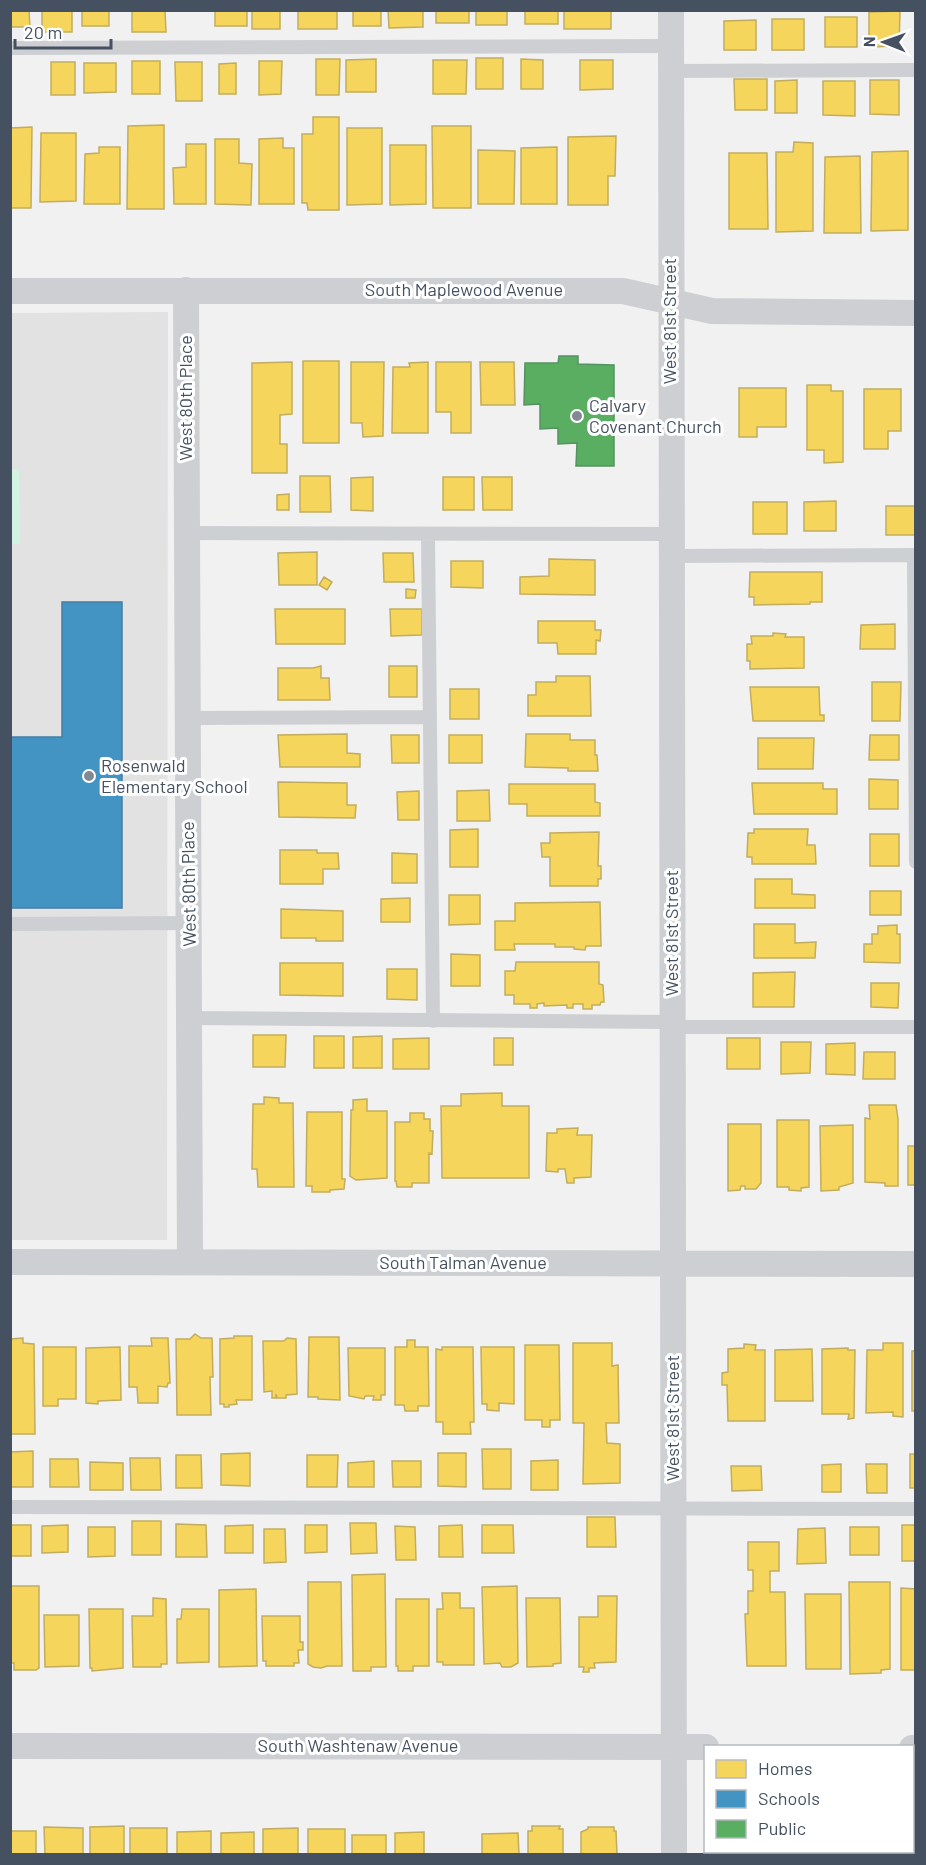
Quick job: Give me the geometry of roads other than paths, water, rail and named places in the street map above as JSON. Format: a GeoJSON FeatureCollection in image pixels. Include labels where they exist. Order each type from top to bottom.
{"type":"FeatureCollection","features":[{"type":"Feature","properties":{"kind":"street","name":"West 81st Street"},"geometry":{"type":"LineString","coordinates":[[671,10],[674,1854]]}},
{"type":"Feature","properties":{"kind":"street","name":"West 80th Place"},"geometry":{"type":"LineString","coordinates":[[186,290],[190,1262]]}},
{"type":"Feature","properties":{"kind":"street","name":"South Maplewood Avenue"},"geometry":{"type":"LineString","coordinates":[[10,291],[623,291],[712,311],[915,313]]}},
{"type":"Feature","properties":{"kind":"street","name":"South Talman Avenue"},"geometry":{"type":"LineString","coordinates":[[10,1262],[915,1264]]}},
{"type":"Feature","properties":{"kind":"street","name":"South Washtenaw Avenue"},"geometry":{"type":"LineString","coordinates":[[10,1746],[704,1747]]}},
{"type":"Feature","properties":{"kind":"lane"},"geometry":{"type":"LineString","coordinates":[[10,48],[671,59],[915,70]]}},
{"type":"Feature","properties":{"kind":"lane"},"geometry":{"type":"LineString","coordinates":[[187,533],[428,534],[915,555],[915,862]]}},
{"type":"Feature","properties":{"kind":"lane"},"geometry":{"type":"LineString","coordinates":[[428,534],[433,1021]]}},
{"type":"Feature","properties":{"kind":"lane"},"geometry":{"type":"LineString","coordinates":[[187,718],[430,717]]}},
{"type":"Feature","properties":{"kind":"lane"},"geometry":{"type":"LineString","coordinates":[[10,924],[189,923]]}},
{"type":"Feature","properties":{"kind":"lane"},"geometry":{"type":"LineString","coordinates":[[190,1018],[915,1027]]}},
{"type":"Feature","properties":{"kind":"lane"},"geometry":{"type":"LineString","coordinates":[[10,1507],[915,1509]]}},
{"type":"Feature","properties":{"kind":"place","name":"Calvary Covenant Church"},"geometry":{"type":"Point","coordinates":[577,416]}},
{"type":"Feature","properties":{"kind":"place","name":"Rosenwald Elementary School"},"geometry":{"type":"Point","coordinates":[89,776]}}]}
